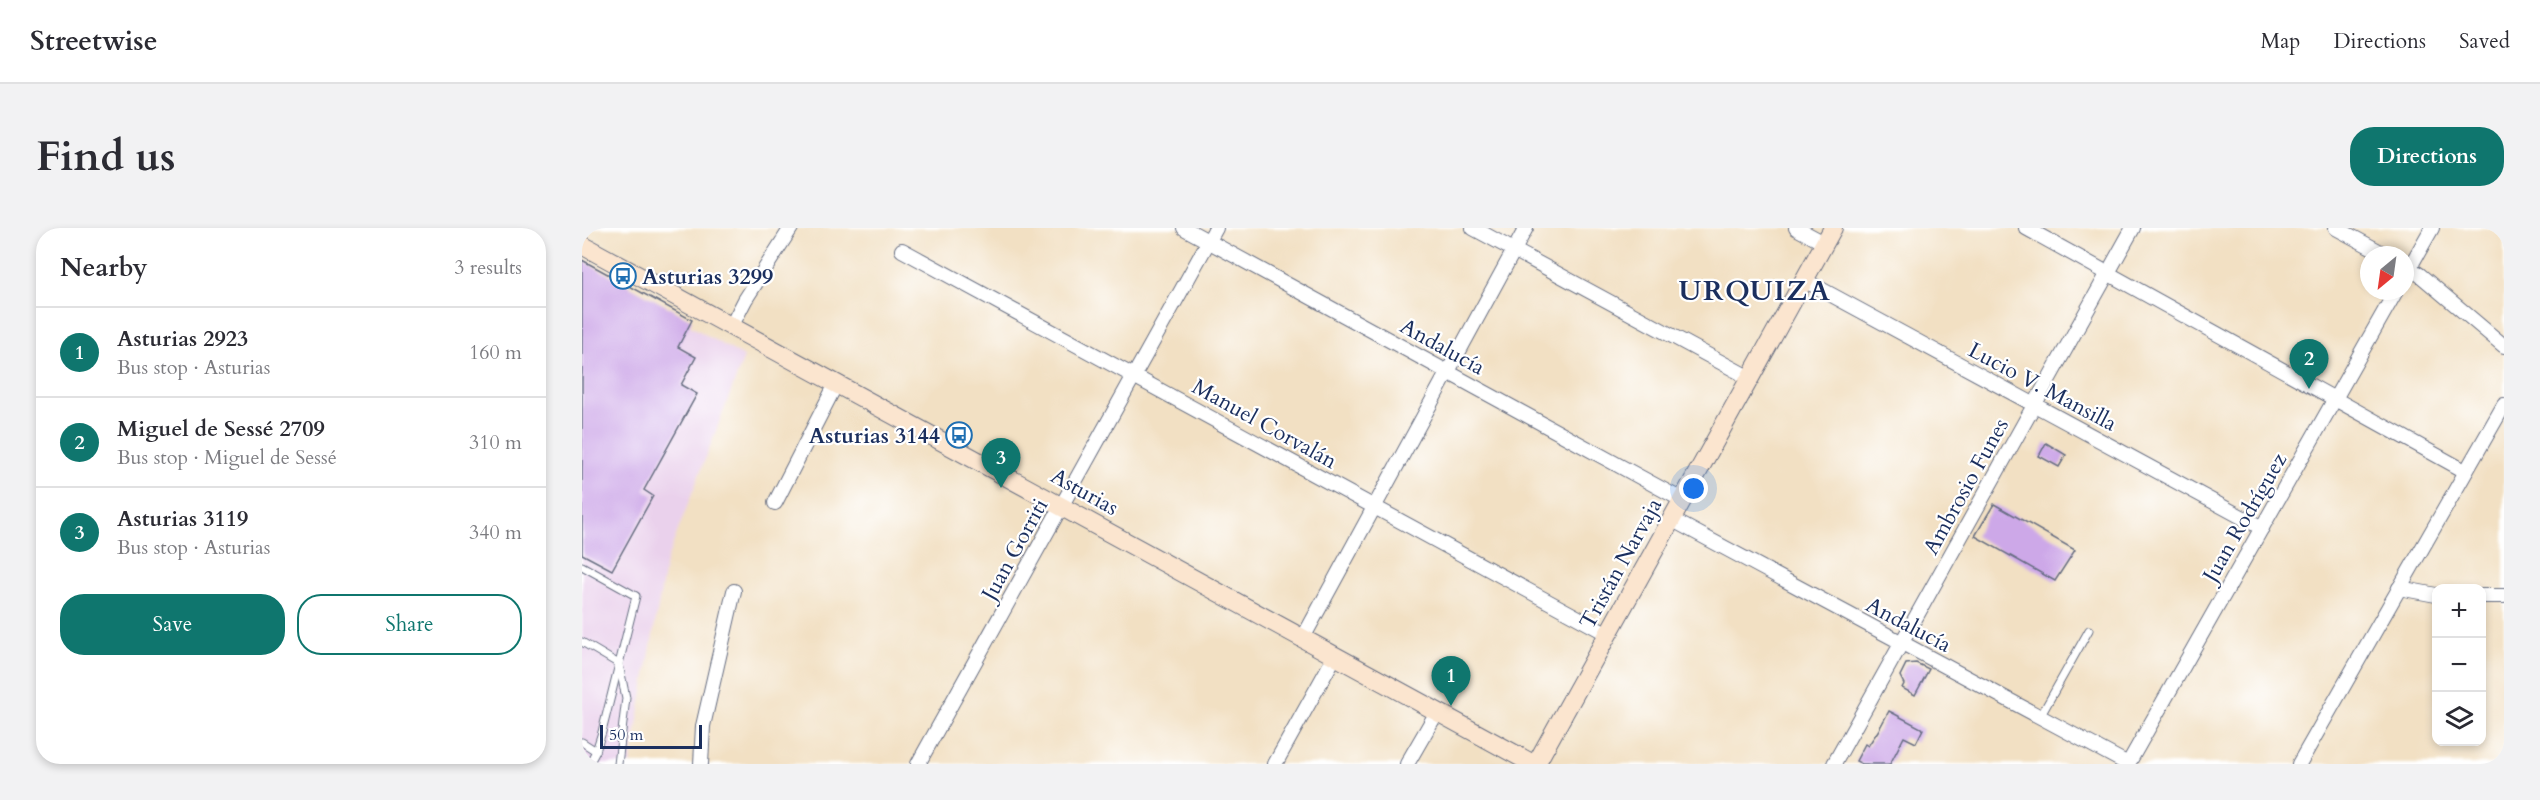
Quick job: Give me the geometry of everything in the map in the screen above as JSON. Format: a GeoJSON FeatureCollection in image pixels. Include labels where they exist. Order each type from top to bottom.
{"type":"FeatureCollection","features":[{"type":"Feature","properties":{"kind":"street"},"geometry":{"type":"LineString","coordinates":[[738,331],[744,300],[791,228]]}},
{"type":"Feature","properties":{"kind":"street","name":"Andalucía"},"geometry":{"type":"LineString","coordinates":[[1184,228],[1682,500]]}},
{"type":"Feature","properties":{"kind":"street","name":"Juan Gorriti"},"geometry":{"type":"LineString","coordinates":[[918,764],[1216,228]]}},
{"type":"Feature","properties":{"kind":"street"},"geometry":{"type":"LineString","coordinates":[[1473,228],[1750,378]]}},
{"type":"Feature","properties":{"kind":"street"},"geometry":{"type":"LineString","coordinates":[[1303,638],[1527,228]]}},
{"type":"Feature","properties":{"kind":"street"},"geometry":{"type":"LineString","coordinates":[[1797,228],[1828,236]]}},
{"type":"Feature","properties":{"kind":"street"},"geometry":{"type":"LineString","coordinates":[[2026,228],[2465,471]]}},
{"type":"Feature","properties":{"kind":"street","name":"Ambrosio Funes"},"geometry":{"type":"LineString","coordinates":[[1834,764],[2133,228]]}},
{"type":"Feature","properties":{"kind":"street"},"geometry":{"type":"LineString","coordinates":[[2336,228],[2369,246]]}},
{"type":"Feature","properties":{"kind":"street"},"geometry":{"type":"LineString","coordinates":[[2414,257],[2432,228]]}},
{"type":"Feature","properties":{"kind":"street","name":"Tristán Narvaja"},"geometry":{"type":"LineString","coordinates":[[1535,764],[1828,236]]}},
{"type":"Feature","properties":{"kind":"street","name":"Asturias"},"geometry":{"type":"LineString","coordinates":[[582,245],[1535,764]]}},
{"type":"Feature","properties":{"kind":"street","name":"Manuel Corvalán"},"geometry":{"type":"LineString","coordinates":[[902,250],[1608,633]]}},
{"type":"Feature","properties":{"kind":"street"},"geometry":{"type":"LineString","coordinates":[[2414,276],[2504,346]]}},
{"type":"Feature","properties":{"kind":"street","name":"Lucio V. Mansilla"},"geometry":{"type":"LineString","coordinates":[[1804,280],[2262,528]]}},
{"type":"Feature","properties":{"kind":"street","name":"Juan Rodríguez"},"geometry":{"type":"LineString","coordinates":[[2128,764],[2391,300]]}},
{"type":"Feature","properties":{"kind":"street"},"geometry":{"type":"LineString","coordinates":[[775,503],[836,384]]}},
{"type":"Feature","properties":{"kind":"street"},"geometry":{"type":"LineString","coordinates":[[2299,764],[2504,405]]}},
{"type":"Feature","properties":{"kind":"street","name":"Andalucía"},"geometry":{"type":"LineString","coordinates":[[1671,519],[2128,764]]}},
{"type":"Feature","properties":{"kind":"street"},"geometry":{"type":"LineString","coordinates":[[2399,588],[2432,594]]}},
{"type":"Feature","properties":{"kind":"street"},"geometry":{"type":"LineString","coordinates":[[701,764],[703,726],[734,591]]}},
{"type":"Feature","properties":{"kind":"street"},"geometry":{"type":"LineString","coordinates":[[2486,596],[2504,596]]}},
{"type":"Feature","properties":{"kind":"street"},"geometry":{"type":"LineString","coordinates":[[1275,764],[1335,656]]}},
{"type":"Feature","properties":{"kind":"street"},"geometry":{"type":"LineString","coordinates":[[1407,764],[1437,712]]}},
{"type":"Feature","properties":{"kind":"lane"},"geometry":{"type":"LineString","coordinates":[[582,566],[636,596],[597,751],[589,764]]}},
{"type":"Feature","properties":{"kind":"lane"},"geometry":{"type":"LineString","coordinates":[[2040,717],[2089,630]]}},
{"type":"Feature","properties":{"kind":"lane"},"geometry":{"type":"LineString","coordinates":[[582,642],[619,664],[626,698],[618,764]]}},
{"type":"Feature","properties":{"kind":"lane"},"geometry":{"type":"LineString","coordinates":[[582,742],[597,751]]}},
{"type":"Feature","properties":{"kind":"shaded area"},"geometry":{"type":"Polygon","coordinates":[[[582,263],[744,357],[666,562],[630,764],[582,764],[582,263]]]}},
{"type":"Feature","properties":{"kind":"building"},"geometry":{"type":"Polygon","coordinates":[[[582,260],[692,320],[678,347],[696,357],[681,385],[697,394],[644,490],[653,496],[612,570],[582,554],[582,260]]]}},
{"type":"Feature","properties":{"kind":"building"},"geometry":{"type":"Polygon","coordinates":[[[2046,443],[2066,455],[2059,467],[2039,456],[2046,443]]]}},
{"type":"Feature","properties":{"kind":"building"},"geometry":{"type":"Polygon","coordinates":[[[1994,504],[2075,550],[2055,581],[1975,536],[1994,504]]]}},
{"type":"Feature","properties":{"kind":"building"},"geometry":{"type":"Polygon","coordinates":[[[1916,663],[1929,669],[1915,695],[1902,688],[1904,684],[1900,676],[1906,664],[1916,663]]]}},
{"type":"Feature","properties":{"kind":"building"},"geometry":{"type":"Polygon","coordinates":[[[1889,711],[1923,729],[1916,743],[1904,737],[1890,764],[1862,764],[1856,761],[1865,744],[1868,746],[1889,711]]]}},
{"type":"Feature","properties":{"kind":"place","name":"Asturias 3299"},"geometry":{"type":"Point","coordinates":[623,276]}},
{"type":"Feature","properties":{"kind":"place","name":"Miguel de Sessé 2709"},"geometry":{"type":"Point","coordinates":[2309,389]}},
{"type":"Feature","properties":{"kind":"place","name":"Asturias 3144"},"geometry":{"type":"Point","coordinates":[959,435]}},
{"type":"Feature","properties":{"kind":"place","name":"Asturias 3119"},"geometry":{"type":"Point","coordinates":[1001,488]}},
{"type":"Feature","properties":{"kind":"place","name":"Asturias 2923"},"geometry":{"type":"Point","coordinates":[1451,706]}},
{"type":"Feature","properties":{"kind":"district","name":"URQUIZA"},"geometry":{"type":"Point","coordinates":[1755,290]}}]}
